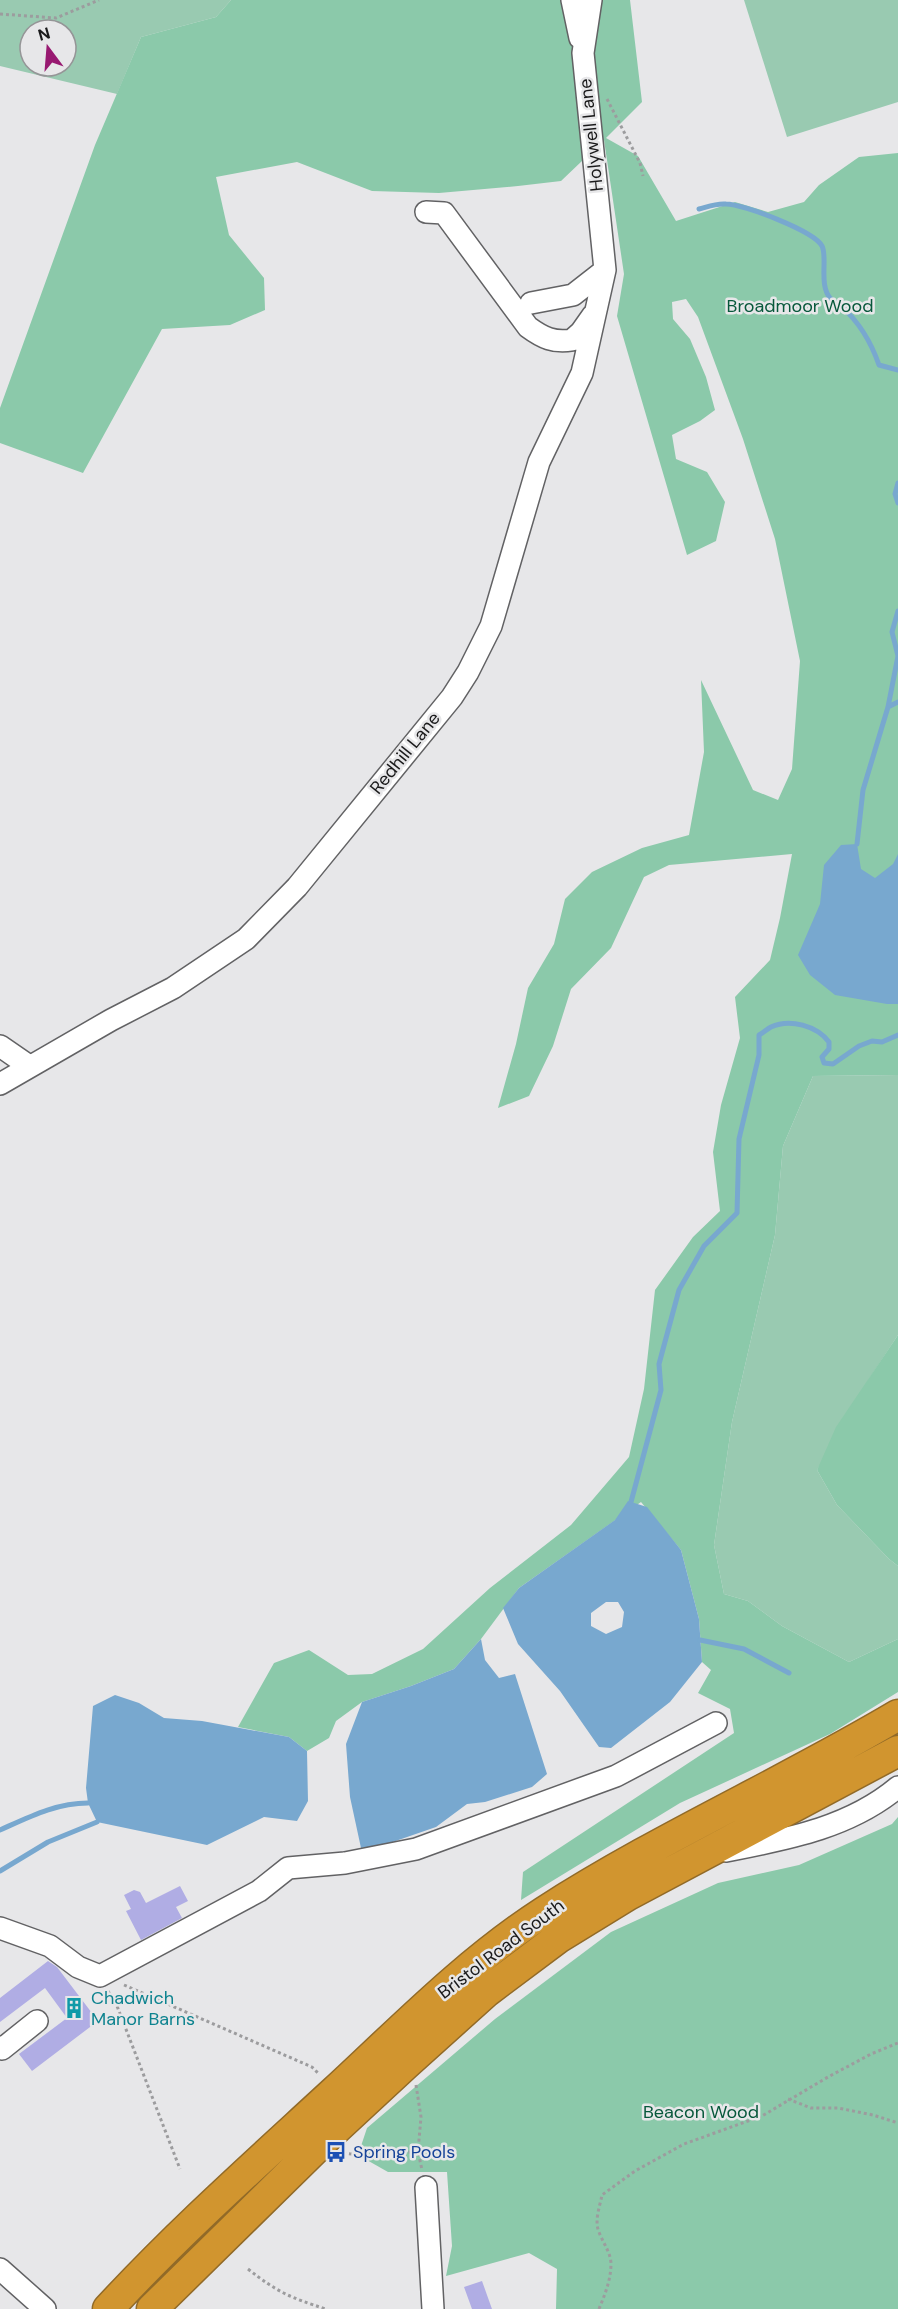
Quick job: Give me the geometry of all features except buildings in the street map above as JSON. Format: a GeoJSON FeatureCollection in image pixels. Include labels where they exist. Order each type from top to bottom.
{"type":"FeatureCollection","features":[{"type":"Feature","properties":{"kind":"highway","name":"Bristol Road South"},"geometry":{"type":"LineString","coordinates":[[108,2308],[184,2231],[462,1973],[542,1914],[615,1869],[841,1749],[898,1715]]}},
{"type":"Feature","properties":{"kind":"highway","name":"Bristol Road South"},"geometry":{"type":"LineString","coordinates":[[152,2309],[323,2141],[486,1992],[558,1938],[628,1895],[898,1751]]}},
{"type":"Feature","properties":{"kind":"street"},"geometry":{"type":"LineString","coordinates":[[572,0],[583,53]]}},
{"type":"Feature","properties":{"kind":"street","name":"Holywell Lane"},"geometry":{"type":"LineString","coordinates":[[591,0],[583,53],[605,270]]}},
{"type":"Feature","properties":{"kind":"street"},"geometry":{"type":"LineString","coordinates":[[426,212],[444,213],[528,327],[539,335],[549,340],[572,340],[581,332],[596,310]]}},
{"type":"Feature","properties":{"kind":"street"},"geometry":{"type":"LineString","coordinates":[[531,303],[573,296],[605,270]]}},
{"type":"Feature","properties":{"kind":"street","name":"Redhill Lane"},"geometry":{"type":"LineString","coordinates":[[0,1084],[173,988],[246,939],[297,887],[452,697],[492,626],[539,462],[582,373],[605,270]]}},
{"type":"Feature","properties":{"kind":"street"},"geometry":{"type":"LineString","coordinates":[[0,1046],[29,1066]]}},
{"type":"Feature","properties":{"kind":"street"},"geometry":{"type":"LineString","coordinates":[[0,1928],[50,1946],[78,1967],[100,1976],[259,1891],[288,1868],[345,1863],[416,1849],[616,1776],[716,1723]]}},
{"type":"Feature","properties":{"kind":"street"},"geometry":{"type":"LineString","coordinates":[[701,1856],[820,1830],[876,1803],[898,1787]]}},
{"type":"Feature","properties":{"kind":"street"},"geometry":{"type":"LineString","coordinates":[[0,2047],[2,2049],[37,2021]]}},
{"type":"Feature","properties":{"kind":"street"},"geometry":{"type":"LineString","coordinates":[[426,2187],[433,2309]]}},
{"type":"Feature","properties":{"kind":"street"},"geometry":{"type":"LineString","coordinates":[[0,2269],[45,2309]]}},
{"type":"Feature","properties":{"kind":"path"},"geometry":{"type":"LineString","coordinates":[[0,14],[56,18],[99,0]]}},
{"type":"Feature","properties":{"kind":"path"},"geometry":{"type":"LineString","coordinates":[[585,78],[596,80],[601,88],[640,163],[644,176]]}},
{"type":"Feature","properties":{"kind":"path"},"geometry":{"type":"LineString","coordinates":[[100,1976],[131,1987],[312,2067],[321,2076]]}},
{"type":"Feature","properties":{"kind":"path"},"geometry":{"type":"LineString","coordinates":[[100,1976],[117,2006],[180,2169]]}},
{"type":"Feature","properties":{"kind":"path"},"geometry":{"type":"LineString","coordinates":[[599,2309],[609,2283],[611,2261],[598,2230],[597,2217],[602,2195],[635,2171],[684,2144],[762,2116],[788,2099],[871,2054],[898,2043]]}},
{"type":"Feature","properties":{"kind":"path"},"geometry":{"type":"LineString","coordinates":[[413,2077],[417,2086],[421,2116],[418,2151],[426,2187]]}},
{"type":"Feature","properties":{"kind":"path"},"geometry":{"type":"LineString","coordinates":[[788,2099],[811,2108],[838,2108],[898,2123]]}},
{"type":"Feature","properties":{"kind":"path"},"geometry":{"type":"LineString","coordinates":[[323,2141],[336,2152],[375,2157],[418,2151]]}},
{"type":"Feature","properties":{"kind":"path"},"geometry":{"type":"LineString","coordinates":[[248,2269],[273,2289],[294,2299],[326,2309]]}},
{"type":"Feature","properties":{"kind":"green space"},"geometry":{"type":"Polygon","coordinates":[[[0,0],[231,0],[216,17],[141,37],[117,94],[50,78],[78,78],[78,18],[18,18],[18,70],[0,66],[0,0]]]}},
{"type":"Feature","properties":{"kind":"green space","name":"Broadmoor Wood"},"geometry":{"type":"Polygon","coordinates":[[[231,0],[630,0],[642,102],[606,138],[638,156],[676,221],[735,202],[768,212],[804,202],[819,185],[859,157],[898,153],[898,1075],[813,1076],[783,1146],[775,1235],[732,1422],[714,1545],[724,1594],[748,1601],[782,1626],[849,1662],[898,1639],[898,1692],[830,1734],[680,1803],[521,1900],[523,1872],[734,1733],[730,1709],[698,1693],[711,1670],[702,1662],[699,1619],[681,1550],[641,1502],[519,1588],[481,1639],[454,1669],[362,1702],[336,1721],[329,1738],[307,1751],[289,1737],[238,1727],[274,1663],[309,1650],[348,1675],[372,1674],[423,1649],[490,1588],[571,1525],[629,1457],[644,1389],[655,1290],[693,1237],[720,1211],[713,1152],[721,1105],[740,1038],[735,997],[770,960],[792,854],[669,865],[644,877],[611,948],[571,989],[553,1046],[529,1096],[498,1108],[516,1044],[528,988],[554,944],[565,899],[592,872],[642,848],[689,835],[704,752],[701,680],[753,790],[778,800],[792,769],[800,661],[775,539],[743,439],[698,317],[686,299],[672,302],[673,319],[690,339],[706,377],[715,410],[700,421],[672,435],[676,459],[707,472],[725,502],[716,541],[687,555],[617,316],[624,274],[604,140],[561,181],[518,186],[439,193],[372,191],[297,162],[216,177],[229,235],[264,278],[265,310],[230,325],[162,329],[83,473],[0,443],[0,408],[95,145],[141,37],[216,17],[231,0]]]}},
{"type":"Feature","properties":{"kind":"green space"},"geometry":{"type":"Polygon","coordinates":[[[744,0],[898,0],[898,102],[787,137],[744,0]]]}},
{"type":"Feature","properties":{"kind":"green space"},"geometry":{"type":"Polygon","coordinates":[[[898,1075],[898,1335],[869,1379],[817,1470],[837,1505],[898,1566],[898,1639],[849,1662],[782,1626],[748,1601],[724,1594],[714,1545],[732,1422],[775,1235],[783,1146],[813,1076],[898,1075]]]}},
{"type":"Feature","properties":{"kind":"green space"},"geometry":{"type":"Polygon","coordinates":[[[898,1335],[898,1566],[837,1505],[817,1470],[836,1427],[898,1335]]]}},
{"type":"Feature","properties":{"kind":"green space","name":"Beacon Wood"},"geometry":{"type":"Polygon","coordinates":[[[898,1817],[898,2309],[556,2309],[557,2269],[529,2253],[446,2276],[452,2246],[447,2172],[388,2172],[358,2155],[367,2128],[495,2019],[611,1932],[718,1883],[799,1865],[892,1824],[898,1817]]]}},
{"type":"Feature","properties":{"kind":"water"},"geometry":{"type":"Polygon","coordinates":[[[857,844],[861,869],[875,878],[893,864],[898,854],[898,1004],[835,995],[810,975],[798,955],[820,904],[824,865],[841,845],[857,844]]]}},
{"type":"Feature","properties":{"kind":"water"},"geometry":{"type":"Polygon","coordinates":[[[628,1501],[647,1507],[681,1550],[699,1619],[702,1662],[670,1702],[611,1748],[599,1747],[560,1691],[518,1644],[503,1608],[519,1588],[615,1520],[628,1501]],[[606,1602],[591,1613],[591,1626],[606,1634],[622,1627],[624,1612],[618,1602],[606,1602]]]}},
{"type":"Feature","properties":{"kind":"water"},"geometry":{"type":"Polygon","coordinates":[[[481,1639],[485,1660],[499,1678],[515,1674],[547,1774],[532,1787],[485,1802],[467,1804],[436,1827],[384,1845],[361,1848],[350,1797],[346,1744],[362,1702],[454,1669],[481,1639]]]}},
{"type":"Feature","properties":{"kind":"water"},"geometry":{"type":"Polygon","coordinates":[[[115,1695],[139,1703],[164,1718],[202,1721],[289,1737],[307,1751],[308,1801],[297,1821],[264,1817],[207,1845],[97,1822],[88,1803],[86,1788],[93,1706],[115,1695]]]}},
{"type":"Feature","properties":{"kind":"waterway"},"geometry":{"type":"LineString","coordinates":[[699,209],[719,204],[747,208],[793,226],[816,240],[824,251],[824,279],[827,293],[860,326],[879,365],[898,370]]}},
{"type":"Feature","properties":{"kind":"waterway"},"geometry":{"type":"LineString","coordinates":[[898,483],[895,494],[898,503]]}},
{"type":"Feature","properties":{"kind":"waterway"},"geometry":{"type":"LineString","coordinates":[[857,844],[863,790],[888,707],[898,656],[892,632],[898,611]]}},
{"type":"Feature","properties":{"kind":"waterway"},"geometry":{"type":"LineString","coordinates":[[888,707],[898,702]]}},
{"type":"Feature","properties":{"kind":"waterway"},"geometry":{"type":"LineString","coordinates":[[631,1502],[661,1390],[659,1364],[679,1290],[704,1246],[737,1213],[739,1139],[759,1055],[759,1035],[778,1024],[803,1025],[818,1032],[829,1042],[829,1049],[822,1057],[824,1063],[833,1064],[859,1046],[872,1041],[882,1042],[898,1035]]}},
{"type":"Feature","properties":{"kind":"waterway"},"geometry":{"type":"LineString","coordinates":[[700,1640],[744,1649],[789,1673]]}},
{"type":"Feature","properties":{"kind":"waterway"},"geometry":{"type":"LineString","coordinates":[[0,1830],[54,1808],[88,1803]]}},
{"type":"Feature","properties":{"kind":"waterway"},"geometry":{"type":"LineString","coordinates":[[0,1871],[48,1842],[97,1822]]}},
{"type":"Feature","properties":{"kind":"place","name":"Chadwich Manor Barns"},"geometry":{"type":"Point","coordinates":[74,2008]}},
{"type":"Feature","properties":{"kind":"place","name":"Spring Pools"},"geometry":{"type":"Point","coordinates":[336,2152]}}]}
